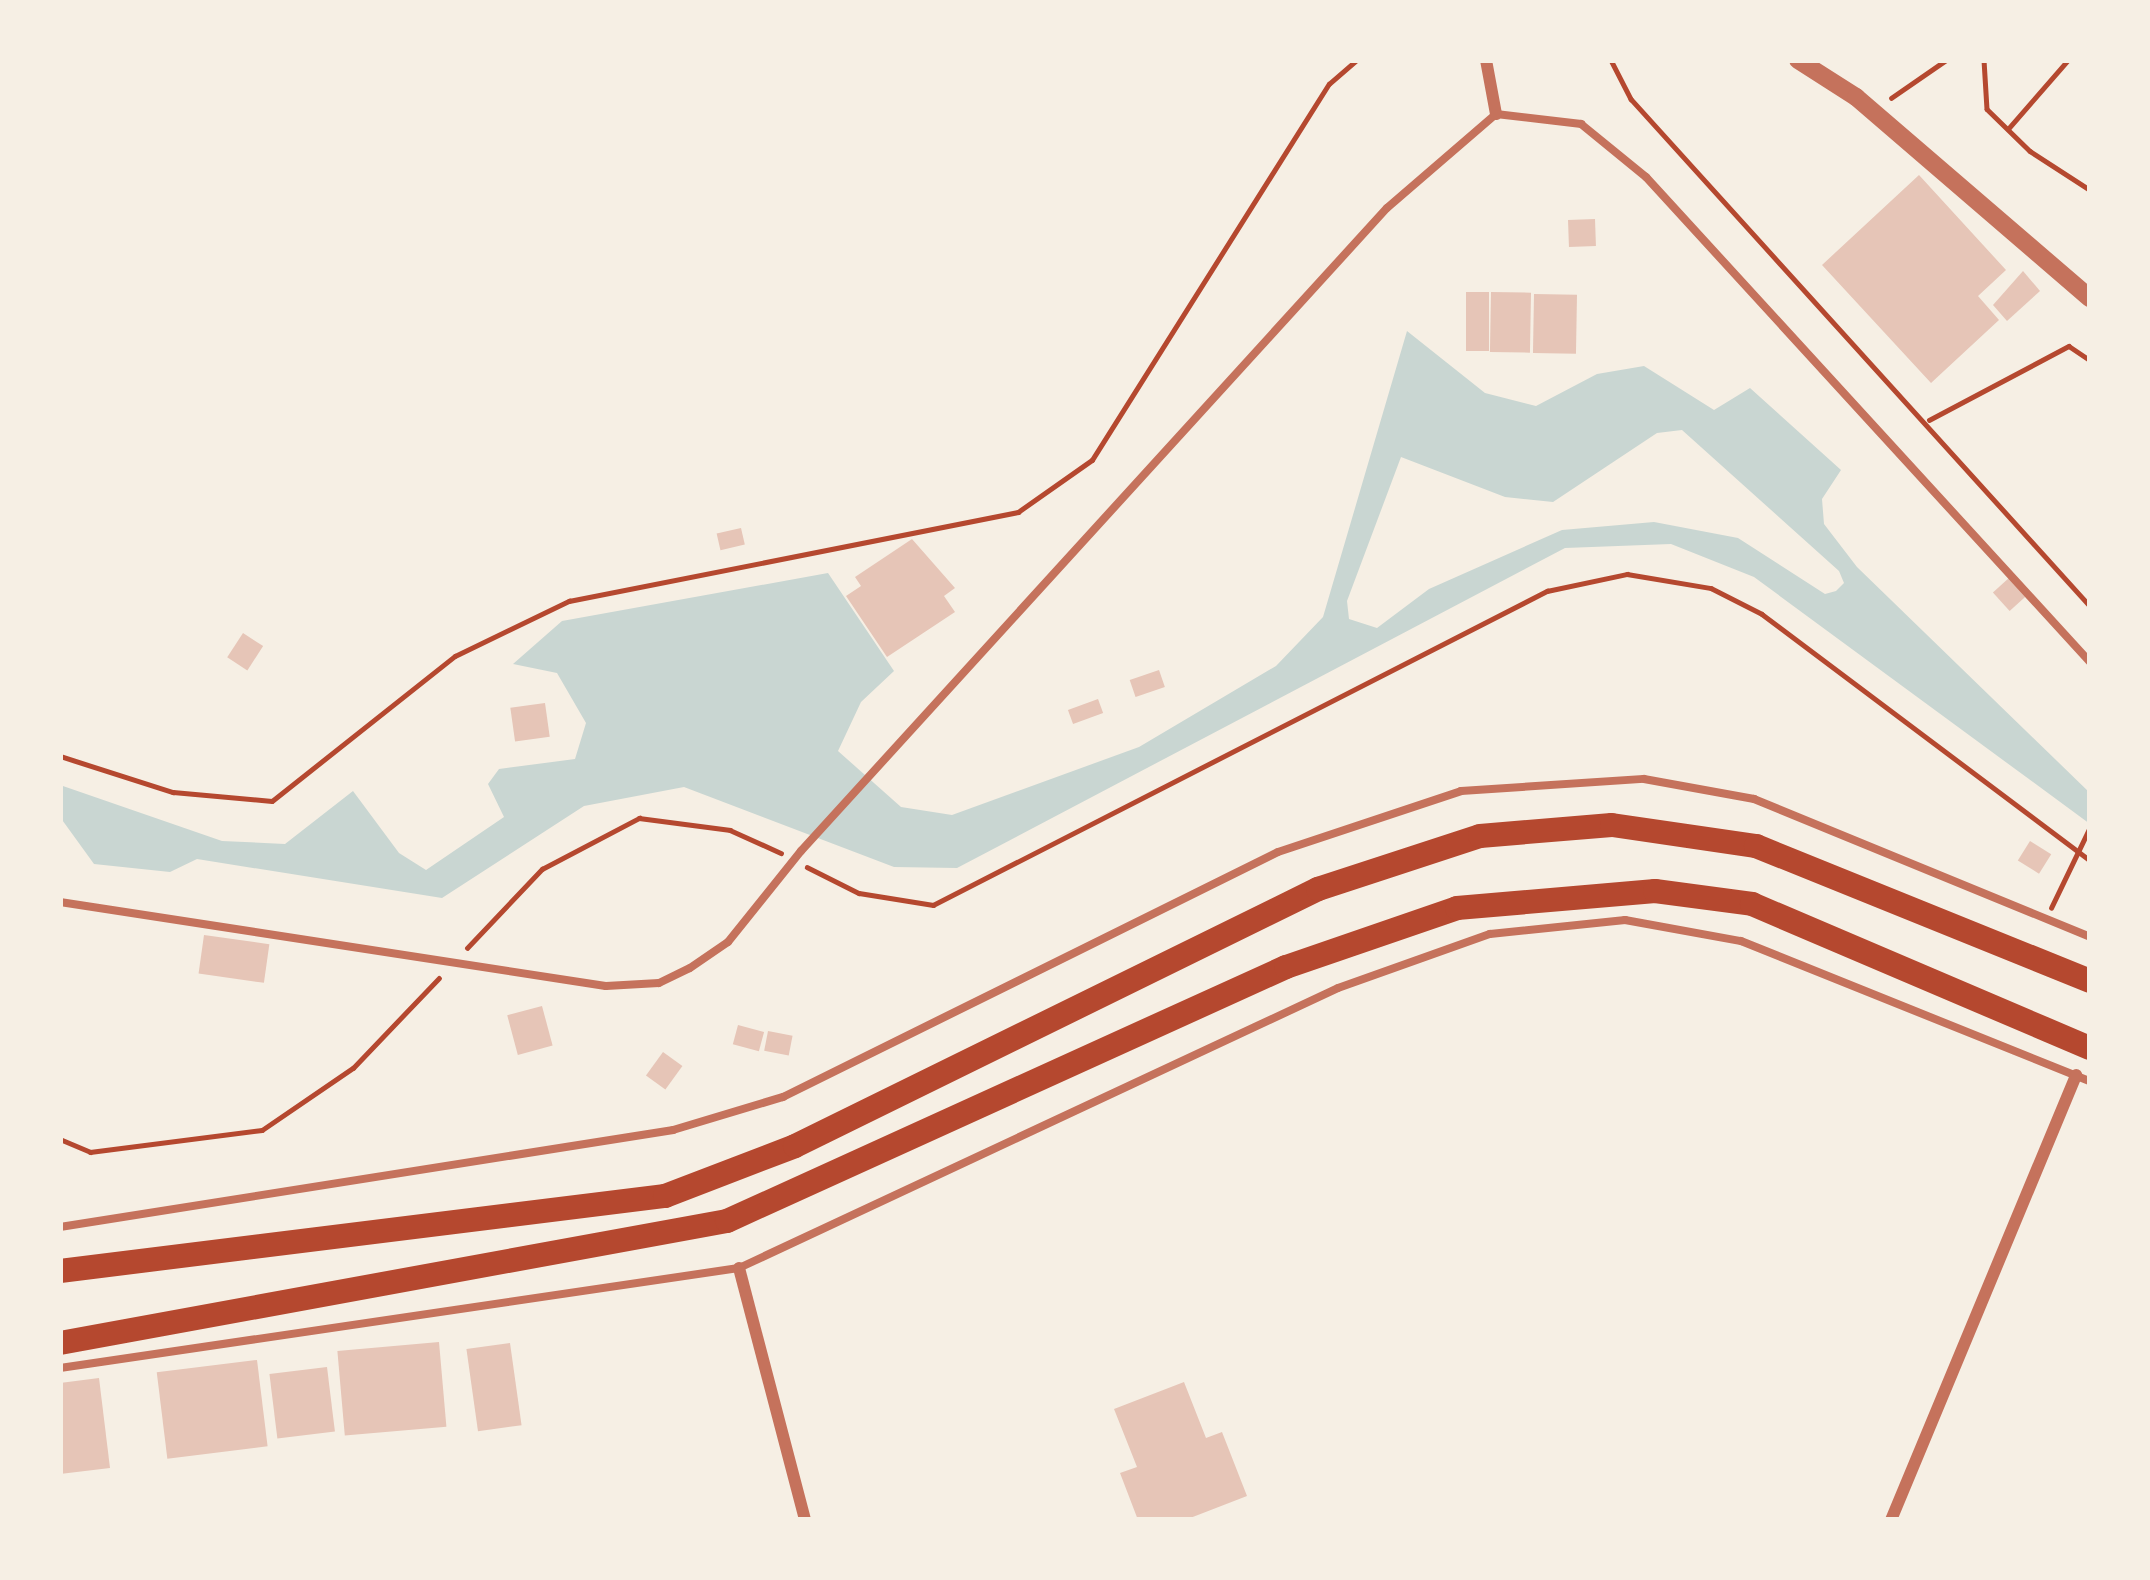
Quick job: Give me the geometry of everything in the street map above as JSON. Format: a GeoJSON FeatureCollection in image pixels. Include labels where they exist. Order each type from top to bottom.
{"type":"FeatureCollection","features":[{"type":"Feature","properties":{"kind":"main road"},"geometry":{"type":"LineString","coordinates":[[60,1271],[665,1196],[795,1146],[1318,889],[1480,836],[1612,825],[1756,846],[2090,981]]}},
{"type":"Feature","properties":{"kind":"main road"},"geometry":{"type":"LineString","coordinates":[[60,1343],[727,1221],[1286,967],[1457,908],[1655,891],[1752,904],[2090,1048]]}},
{"type":"Feature","properties":{"kind":"street"},"geometry":{"type":"LineString","coordinates":[[1486,60],[1496,114]]}},
{"type":"Feature","properties":{"kind":"street"},"geometry":{"type":"LineString","coordinates":[[1798,60],[1872,111],[2090,298]]}},
{"type":"Feature","properties":{"kind":"street"},"geometry":{"type":"LineString","coordinates":[[1892,1520],[2083,1078]]}},
{"type":"Feature","properties":{"kind":"street"},"geometry":{"type":"LineString","coordinates":[[739,1268],[805,1520]]}},
{"type":"Feature","properties":{"kind":"lane"},"geometry":{"type":"LineString","coordinates":[[60,902],[606,986],[659,983],[728,942],[801,850],[1387,208],[1496,114],[1581,124],[1646,177],[2090,662]]}},
{"type":"Feature","properties":{"kind":"lane"},"geometry":{"type":"LineString","coordinates":[[60,1227],[673,1130],[783,1097],[1278,852],[1461,791],[1644,779],[1754,800],[2090,937]]}},
{"type":"Feature","properties":{"kind":"lane"},"geometry":{"type":"LineString","coordinates":[[60,1368],[739,1268],[1338,988],[1490,934],[1625,920],[1741,941],[2083,1078]]}},
{"type":"Feature","properties":{"kind":"path"},"geometry":{"type":"LineString","coordinates":[[60,756],[173,791],[272,801],[455,656],[569,601],[1018,512],[1092,460],[1329,85],[1357,60]]}},
{"type":"Feature","properties":{"kind":"path"},"geometry":{"type":"LineString","coordinates":[[1611,60],[1631,99],[1929,420],[2090,607]]}},
{"type":"Feature","properties":{"kind":"path"},"geometry":{"type":"LineString","coordinates":[[1872,111],[1946,60]]}},
{"type":"Feature","properties":{"kind":"path"},"geometry":{"type":"LineString","coordinates":[[1984,60],[1987,109],[2090,190]]}},
{"type":"Feature","properties":{"kind":"path"},"geometry":{"type":"LineString","coordinates":[[2008,129],[2068,60]]}},
{"type":"Feature","properties":{"kind":"path"},"geometry":{"type":"LineString","coordinates":[[1929,420],[2069,346],[2090,360]]}},
{"type":"Feature","properties":{"kind":"path"},"geometry":{"type":"LineString","coordinates":[[60,1138],[90,1152],[262,1130],[353,1068],[542,869],[639,818],[730,830],[859,893],[933,905],[1547,591],[1627,574],[1711,588],[1762,614],[2090,860]]}},
{"type":"Feature","properties":{"kind":"path"},"geometry":{"type":"LineString","coordinates":[[2046,919],[2089,828]]}},
{"type":"Feature","properties":{"kind":"shaded area"},"geometry":{"type":"Polygon","coordinates":[[[1407,331],[1485,393],[1536,406],[1597,374],[1644,366],[1714,410],[1750,388],[1841,470],[1822,499],[1824,524],[1857,567],[2090,793],[2090,824],[1754,577],[1671,544],[1565,548],[957,868],[894,867],[684,787],[584,806],[442,898],[197,859],[170,872],[94,864],[60,817],[60,785],[222,841],[285,844],[353,791],[399,853],[426,870],[504,817],[488,784],[499,769],[575,759],[586,723],[557,673],[513,664],[562,621],[828,573],[894,671],[861,702],[838,751],[901,807],[952,815],[1139,747],[1276,666],[1323,617],[1407,331]],[[1682,430],[1657,433],[1553,502],[1505,497],[1401,457],[1347,601],[1349,619],[1377,628],[1429,589],[1562,530],[1654,522],[1738,538],[1825,594],[1844,583],[1839,571],[1682,430]]]}},
{"type":"Feature","properties":{"kind":"building"},"geometry":{"type":"Polygon","coordinates":[[[1919,175],[2006,270],[1978,296],[1999,320],[1931,383],[1822,265],[1919,175]]]}},
{"type":"Feature","properties":{"kind":"building"},"geometry":{"type":"Polygon","coordinates":[[[1595,219],[1596,246],[1569,247],[1568,220],[1595,219]]]}},
{"type":"Feature","properties":{"kind":"building"},"geometry":{"type":"Polygon","coordinates":[[[2023,271],[2040,291],[2007,321],[1993,305],[2023,271]]]}},
{"type":"Feature","properties":{"kind":"building"},"geometry":{"type":"Polygon","coordinates":[[[1466,292],[1489,292],[1489,351],[1466,351],[1466,292]]]}},
{"type":"Feature","properties":{"kind":"building"},"geometry":{"type":"Polygon","coordinates":[[[1491,292],[1531,293],[1530,353],[1490,352],[1491,292]]]}},
{"type":"Feature","properties":{"kind":"building"},"geometry":{"type":"Polygon","coordinates":[[[1534,294],[1577,295],[1576,354],[1533,353],[1534,294]]]}},
{"type":"Feature","properties":{"kind":"building"},"geometry":{"type":"Polygon","coordinates":[[[741,528],[745,545],[720,550],[717,534],[741,528]]]}},
{"type":"Feature","properties":{"kind":"building"},"geometry":{"type":"Polygon","coordinates":[[[912,539],[955,588],[944,596],[955,612],[887,657],[846,596],[861,586],[855,577],[912,539]]]}},
{"type":"Feature","properties":{"kind":"building"},"geometry":{"type":"Polygon","coordinates":[[[2010,577],[2027,596],[2010,611],[1993,592],[2010,577]]]}},
{"type":"Feature","properties":{"kind":"building"},"geometry":{"type":"Polygon","coordinates":[[[243,633],[263,646],[247,670],[227,657],[243,633]]]}},
{"type":"Feature","properties":{"kind":"building"},"geometry":{"type":"Polygon","coordinates":[[[1159,670],[1165,687],[1136,697],[1130,680],[1159,670]]]}},
{"type":"Feature","properties":{"kind":"building"},"geometry":{"type":"Polygon","coordinates":[[[1098,699],[1103,713],[1073,724],[1068,710],[1098,699]]]}},
{"type":"Feature","properties":{"kind":"building"},"geometry":{"type":"Polygon","coordinates":[[[545,703],[550,737],[515,742],[510,708],[545,703]]]}},
{"type":"Feature","properties":{"kind":"building"},"geometry":{"type":"Polygon","coordinates":[[[2030,841],[2051,854],[2039,874],[2018,861],[2030,841]]]}},
{"type":"Feature","properties":{"kind":"building"},"geometry":{"type":"Polygon","coordinates":[[[204,935],[269,944],[264,983],[199,974],[204,935]]]}},
{"type":"Feature","properties":{"kind":"building"},"geometry":{"type":"Polygon","coordinates":[[[542,1006],[553,1046],[518,1055],[507,1015],[542,1006]]]}},
{"type":"Feature","properties":{"kind":"building"},"geometry":{"type":"Polygon","coordinates":[[[738,1025],[764,1032],[759,1051],[733,1044],[738,1025]]]}},
{"type":"Feature","properties":{"kind":"building"},"geometry":{"type":"Polygon","coordinates":[[[768,1031],[793,1036],[789,1055],[764,1051],[768,1031]]]}},
{"type":"Feature","properties":{"kind":"building"},"geometry":{"type":"Polygon","coordinates":[[[663,1052],[682,1066],[665,1090],[646,1075],[663,1052]]]}},
{"type":"Feature","properties":{"kind":"building"},"geometry":{"type":"Polygon","coordinates":[[[439,1342],[446,1427],[345,1436],[337,1351],[439,1342]]]}},
{"type":"Feature","properties":{"kind":"building"},"geometry":{"type":"Polygon","coordinates":[[[510,1343],[522,1425],[478,1431],[466,1349],[510,1343]]]}},
{"type":"Feature","properties":{"kind":"building"},"geometry":{"type":"Polygon","coordinates":[[[257,1360],[268,1446],[167,1459],[157,1372],[257,1360]]]}},
{"type":"Feature","properties":{"kind":"building"},"geometry":{"type":"Polygon","coordinates":[[[327,1367],[335,1432],[277,1439],[269,1374],[327,1367]]]}},
{"type":"Feature","properties":{"kind":"building"},"geometry":{"type":"Polygon","coordinates":[[[99,1378],[110,1468],[60,1474],[60,1383],[99,1378]]]}},
{"type":"Feature","properties":{"kind":"building"},"geometry":{"type":"Polygon","coordinates":[[[1184,1382],[1206,1438],[1222,1432],[1247,1496],[1185,1520],[1138,1520],[1120,1473],[1137,1467],[1114,1409],[1184,1382]]]}}]}
